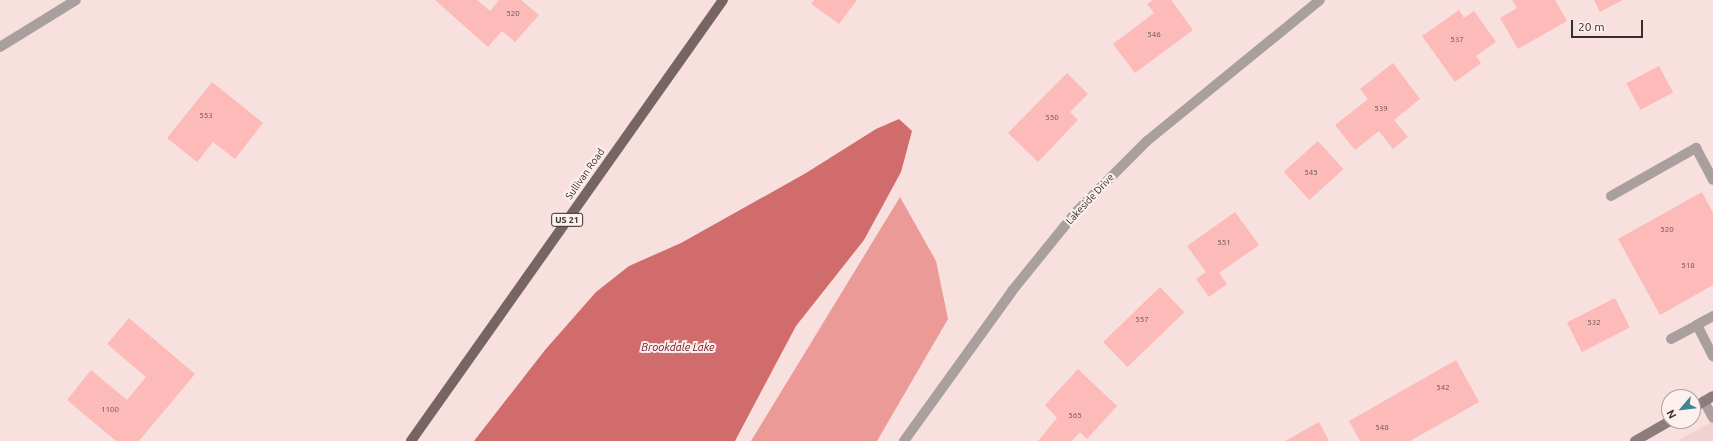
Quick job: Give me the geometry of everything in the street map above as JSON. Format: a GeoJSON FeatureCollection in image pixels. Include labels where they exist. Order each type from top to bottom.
{"type":"FeatureCollection","features":[{"type":"Feature","properties":{"kind":"main road","name":"Sullivan Road"},"geometry":{"type":"LineString","coordinates":[[411,441],[723,0]]}},
{"type":"Feature","properties":{"kind":"main road"},"geometry":{"type":"LineString","coordinates":[[1635,441],[1661,426]]}},
{"type":"Feature","properties":{"kind":"street"},"geometry":{"type":"LineString","coordinates":[[0,47],[76,0]]}},
{"type":"Feature","properties":{"kind":"street","name":"Lakeside Drive"},"geometry":{"type":"LineString","coordinates":[[904,441],[1012,291],[1076,212],[1147,141],[1320,0]]}},
{"type":"Feature","properties":{"kind":"street"},"geometry":{"type":"LineString","coordinates":[[1611,196],[1696,148],[1713,180]]}},
{"type":"Feature","properties":{"kind":"street"},"geometry":{"type":"LineString","coordinates":[[1671,339],[1713,316]]}},
{"type":"Feature","properties":{"kind":"street"},"geometry":{"type":"LineString","coordinates":[[1697,325],[1713,356]]}},
{"type":"Feature","properties":{"kind":"street"},"geometry":{"type":"LineString","coordinates":[[1708,399],[1713,418]]}},
{"type":"Feature","properties":{"kind":"shaded area"},"geometry":{"type":"Polygon","coordinates":[[[900,197],[936,261],[948,319],[877,441],[751,441],[900,197]]]}},
{"type":"Feature","properties":{"kind":"shaded area"},"geometry":{"type":"Polygon","coordinates":[[[1713,421],[1713,441],[1677,441],[1701,429],[1713,421]]]}},
{"type":"Feature","properties":{"kind":"water","name":"Brookdale Lake"},"geometry":{"type":"Polygon","coordinates":[[[899,119],[912,131],[901,172],[864,240],[796,326],[735,441],[474,441],[545,350],[596,292],[629,266],[681,243],[806,173],[876,129],[899,119]]]}},
{"type":"Feature","properties":{"kind":"building"},"geometry":{"type":"Polygon","coordinates":[[[435,0],[477,0],[490,11],[499,0],[521,0],[539,15],[515,42],[502,31],[488,47],[435,0]]]}},
{"type":"Feature","properties":{"kind":"building"},"geometry":{"type":"Polygon","coordinates":[[[814,0],[857,0],[839,24],[811,4],[814,0]]]}},
{"type":"Feature","properties":{"kind":"building"},"geometry":{"type":"Polygon","coordinates":[[[1153,0],[1171,0],[1193,30],[1135,73],[1113,44],[1154,13],[1147,4],[1153,0]]]}},
{"type":"Feature","properties":{"kind":"building"},"geometry":{"type":"Polygon","coordinates":[[[1512,0],[1555,0],[1567,21],[1518,49],[1500,18],[1517,8],[1512,0]]]}},
{"type":"Feature","properties":{"kind":"building"},"geometry":{"type":"Polygon","coordinates":[[[1594,0],[1623,0],[1600,12],[1594,0]]]}},
{"type":"Feature","properties":{"kind":"building"},"geometry":{"type":"Polygon","coordinates":[[[1459,10],[1464,18],[1474,11],[1496,42],[1476,56],[1481,63],[1455,82],[1422,36],[1459,10]]]}},
{"type":"Feature","properties":{"kind":"building"},"geometry":{"type":"Polygon","coordinates":[[[1393,63],[1420,99],[1394,120],[1408,137],[1393,149],[1379,131],[1355,150],[1335,125],[1368,99],[1360,89],[1393,63]]]}},
{"type":"Feature","properties":{"kind":"building"},"geometry":{"type":"Polygon","coordinates":[[[1659,66],[1673,92],[1640,110],[1626,83],[1659,66]]]}},
{"type":"Feature","properties":{"kind":"building"},"geometry":{"type":"Polygon","coordinates":[[[1067,73],[1088,94],[1070,112],[1078,120],[1038,162],[1008,133],[1067,73]]]}},
{"type":"Feature","properties":{"kind":"building"},"geometry":{"type":"Polygon","coordinates":[[[212,82],[263,123],[235,159],[213,142],[197,162],[167,138],[212,82]]]}},
{"type":"Feature","properties":{"kind":"building"},"geometry":{"type":"Polygon","coordinates":[[[1318,141],[1343,169],[1309,200],[1284,172],[1318,141]]]}},
{"type":"Feature","properties":{"kind":"building"},"geometry":{"type":"Polygon","coordinates":[[[1702,192],[1713,213],[1713,285],[1660,315],[1618,239],[1702,192]]]}},
{"type":"Feature","properties":{"kind":"building"},"geometry":{"type":"Polygon","coordinates":[[[1235,212],[1259,245],[1219,273],[1227,284],[1209,297],[1196,279],[1206,272],[1187,246],[1235,212]]]}},
{"type":"Feature","properties":{"kind":"building"},"geometry":{"type":"Polygon","coordinates":[[[1160,287],[1184,312],[1127,367],[1103,342],[1160,287]]]}},
{"type":"Feature","properties":{"kind":"building"},"geometry":{"type":"Polygon","coordinates":[[[1615,298],[1630,327],[1582,352],[1567,323],[1615,298]]]}},
{"type":"Feature","properties":{"kind":"building"},"geometry":{"type":"Polygon","coordinates":[[[129,318],[195,374],[139,441],[116,441],[67,400],[91,370],[127,400],[146,377],[107,344],[129,318]]]}},
{"type":"Feature","properties":{"kind":"building"},"geometry":{"type":"Polygon","coordinates":[[[1456,360],[1479,402],[1410,441],[1360,441],[1349,421],[1456,360]]]}},
{"type":"Feature","properties":{"kind":"building"},"geometry":{"type":"Polygon","coordinates":[[[1078,369],[1117,406],[1087,439],[1080,432],[1072,441],[1038,441],[1057,418],[1045,405],[1078,369]]]}},
{"type":"Feature","properties":{"kind":"building"},"geometry":{"type":"Polygon","coordinates":[[[1319,422],[1329,441],[1285,441],[1319,422]]]}}]}
